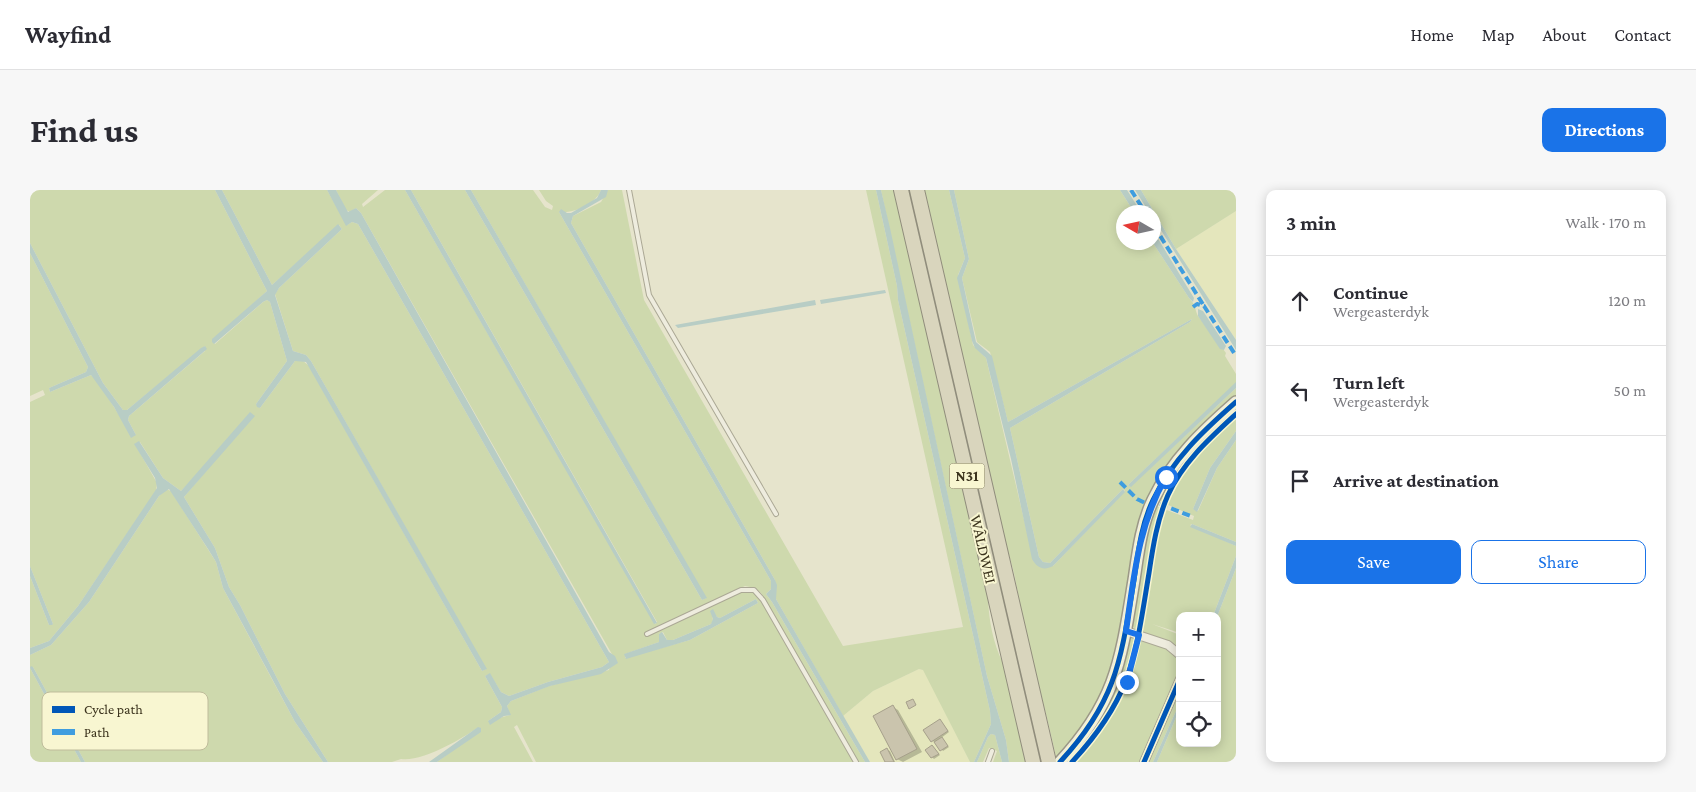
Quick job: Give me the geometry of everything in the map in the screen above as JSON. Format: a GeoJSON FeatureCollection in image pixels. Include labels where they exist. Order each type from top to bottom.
{"type":"FeatureCollection","features":[{"type":"Feature","properties":{"kind":"highway","name":"WÂLDWEI"},"geometry":{"type":"LineString","coordinates":[[901,190],[1033,762]]}},
{"type":"Feature","properties":{"kind":"highway","name":"WÂLDWEI"},"geometry":{"type":"LineString","coordinates":[[917,190],[1048,757]]}},
{"type":"Feature","properties":{"kind":"street"},"geometry":{"type":"LineString","coordinates":[[1060,762],[1088,729],[1108,695],[1120,659],[1126,631],[1139,545],[1153,501],[1181,456],[1236,402]]}},
{"type":"Feature","properties":{"kind":"street"},"geometry":{"type":"LineString","coordinates":[[1126,631],[1168,645],[1176,652]]}},
{"type":"Feature","properties":{"kind":"street"},"geometry":{"type":"LineString","coordinates":[[1144,762],[1176,688]]}},
{"type":"Feature","properties":{"kind":"lane"},"geometry":{"type":"LineString","coordinates":[[629,190],[649,295],[776,514]]}},
{"type":"Feature","properties":{"kind":"lane"},"geometry":{"type":"LineString","coordinates":[[647,634],[741,590],[754,590],[763,600],[856,762]]}},
{"type":"Feature","properties":{"kind":"lane"},"geometry":{"type":"LineString","coordinates":[[988,762],[992,751]]}},
{"type":"Feature","properties":{"kind":"green space"},"geometry":{"type":"Polygon","coordinates":[[[30,190],[215,190],[267,291],[212,341],[215,344],[263,302],[267,300],[270,302],[287,361],[256,404],[260,408],[295,361],[302,360],[309,366],[482,671],[486,669],[311,361],[306,355],[293,351],[275,294],[279,288],[342,229],[339,225],[272,285],[222,190],[327,190],[347,225],[352,222],[358,224],[609,662],[602,667],[548,682],[509,696],[501,692],[490,674],[485,676],[502,707],[501,712],[488,721],[510,715],[507,706],[511,701],[549,686],[609,670],[613,656],[361,213],[356,208],[350,212],[346,210],[336,190],[378,190],[362,204],[363,207],[385,190],[405,190],[655,624],[657,622],[411,190],[465,190],[702,600],[706,598],[471,190],[533,190],[545,207],[552,210],[553,206],[546,201],[539,190],[601,190],[589,204],[577,210],[559,212],[771,581],[771,589],[766,594],[865,762],[858,762],[761,593],[755,588],[745,586],[658,627],[741,592],[754,593],[760,599],[855,762],[536,762],[517,725],[514,727],[533,762],[437,762],[460,745],[479,727],[442,749],[420,757],[392,762],[328,762],[285,694],[229,587],[215,548],[184,497],[254,414],[181,491],[163,478],[140,442],[135,444],[157,483],[156,491],[78,606],[49,641],[30,648],[30,576],[49,625],[53,624],[30,566],[30,402],[45,395],[43,390],[30,396],[30,253],[88,367],[86,372],[49,388],[50,392],[91,375],[103,389],[123,421],[136,435],[128,420],[129,416],[205,351],[205,346],[127,410],[123,410],[103,383],[30,243],[30,190]],[[756,599],[720,618],[712,610],[713,622],[711,624],[673,640],[667,640],[663,632],[659,634],[659,642],[625,654],[625,658],[690,640],[758,603],[756,599]]]}},
{"type":"Feature","properties":{"kind":"green space"},"geometry":{"type":"Polygon","coordinates":[[[608,190],[622,190],[644,300],[843,646],[963,627],[866,190],[876,190],[897,286],[898,300],[990,711],[991,724],[974,762],[970,762],[923,670],[919,669],[873,691],[843,716],[776,599],[775,580],[571,223],[573,216],[601,202],[608,190]]]}},
{"type":"Feature","properties":{"kind":"green space"},"geometry":{"type":"Polygon","coordinates":[[[881,190],[894,190],[988,599],[992,632],[1003,663],[1026,762],[1009,762],[1006,740],[987,676],[881,190]]]}},
{"type":"Feature","properties":{"kind":"green space"},"geometry":{"type":"Polygon","coordinates":[[[924,190],[949,190],[965,258],[958,275],[973,345],[986,358],[1034,562],[1053,566],[1125,491],[1123,489],[1050,563],[1043,562],[1039,557],[1010,428],[1190,322],[1192,319],[1008,422],[990,352],[977,342],[962,278],[969,259],[954,190],[1120,190],[1130,205],[1116,205],[1116,250],[1158,250],[1193,303],[1198,316],[1226,353],[1225,356],[1236,374],[1236,383],[1128,485],[1131,486],[1236,388],[1236,396],[1195,433],[1163,472],[1128,589],[1114,663],[1095,708],[1076,735],[1056,757],[1024,626],[1014,574],[1005,544],[924,190]]]}},
{"type":"Feature","properties":{"kind":"green space"},"geometry":{"type":"Polygon","coordinates":[[[1141,190],[1236,190],[1236,211],[1176,249],[1161,224],[1161,205],[1150,205],[1141,190]]]}},
{"type":"Feature","properties":{"kind":"green space"},"geometry":{"type":"Polygon","coordinates":[[[1236,211],[1236,340],[1176,249],[1236,211]]]}},
{"type":"Feature","properties":{"kind":"green space"},"geometry":{"type":"Polygon","coordinates":[[[1236,408],[1236,412],[1194,453],[1169,489],[1162,503],[1159,498],[1185,458],[1236,408]]]}},
{"type":"Feature","properties":{"kind":"green space"},"geometry":{"type":"Polygon","coordinates":[[[1236,417],[1236,431],[1210,468],[1193,509],[1198,511],[1217,468],[1236,440],[1236,542],[1192,524],[1190,525],[1236,546],[1236,556],[1215,612],[1176,612],[1176,632],[1152,624],[1176,633],[1176,646],[1141,633],[1155,547],[1164,509],[1193,520],[1194,516],[1166,504],[1180,479],[1206,447],[1236,417]]]}},
{"type":"Feature","properties":{"kind":"green space"},"geometry":{"type":"Polygon","coordinates":[[[166,489],[171,491],[216,562],[223,588],[295,722],[323,762],[85,762],[78,750],[208,750],[208,692],[47,692],[33,667],[30,668],[30,655],[51,645],[89,602],[159,496],[166,489]]]}},
{"type":"Feature","properties":{"kind":"green space"},"geometry":{"type":"Polygon","coordinates":[[[1155,507],[1160,508],[1151,547],[1138,632],[1131,625],[1145,539],[1155,507]]]}},
{"type":"Feature","properties":{"kind":"green space"},"geometry":{"type":"Polygon","coordinates":[[[1236,568],[1236,762],[1157,762],[1176,717],[1176,747],[1221,747],[1221,612],[1219,612],[1236,568]]]}},
{"type":"Feature","properties":{"kind":"green space"},"geometry":{"type":"Polygon","coordinates":[[[1132,637],[1136,637],[1131,665],[1126,679],[1106,719],[1088,741],[1087,739],[1113,694],[1128,642],[1132,637]]]}},
{"type":"Feature","properties":{"kind":"green space"},"geometry":{"type":"Polygon","coordinates":[[[1141,638],[1166,647],[1176,656],[1176,683],[1142,762],[1076,762],[1099,734],[1118,705],[1138,656],[1141,638]]]}},
{"type":"Feature","properties":{"kind":"green space"},"geometry":{"type":"Polygon","coordinates":[[[30,668],[43,692],[42,750],[74,750],[81,762],[30,762],[30,668]]]}},
{"type":"Feature","properties":{"kind":"green space"},"geometry":{"type":"Polygon","coordinates":[[[919,669],[924,670],[970,762],[870,762],[843,716],[873,691],[919,669]]]}},
{"type":"Feature","properties":{"kind":"green space"},"geometry":{"type":"Polygon","coordinates":[[[1176,693],[1176,711],[1153,762],[1146,762],[1176,693]]]}},
{"type":"Feature","properties":{"kind":"green space"},"geometry":{"type":"Polygon","coordinates":[[[991,734],[995,735],[1002,762],[993,762],[997,751],[989,748],[983,762],[977,762],[988,737],[991,734]]]}},
{"type":"Feature","properties":{"kind":"shaded area"},"geometry":{"type":"Polygon","coordinates":[[[215,190],[222,190],[272,285],[338,224],[342,229],[279,288],[275,295],[293,351],[306,355],[311,361],[487,669],[482,671],[306,362],[295,361],[260,408],[257,407],[256,404],[287,361],[270,302],[267,300],[263,302],[214,344],[212,342],[212,339],[267,291],[215,190]]]}},
{"type":"Feature","properties":{"kind":"shaded area"},"geometry":{"type":"Polygon","coordinates":[[[327,190],[336,190],[348,212],[356,208],[361,213],[609,652],[615,656],[618,663],[601,674],[550,686],[511,701],[507,706],[511,715],[504,716],[490,725],[488,721],[501,712],[502,707],[485,676],[490,673],[501,692],[509,696],[548,682],[602,667],[609,662],[358,224],[352,222],[346,226],[327,190]]]}},
{"type":"Feature","properties":{"kind":"shaded area"},"geometry":{"type":"Polygon","coordinates":[[[405,190],[411,190],[657,623],[654,624],[405,190]]]}},
{"type":"Feature","properties":{"kind":"shaded area"},"geometry":{"type":"Polygon","coordinates":[[[465,190],[471,190],[707,598],[702,600],[465,190]]]}},
{"type":"Feature","properties":{"kind":"shaded area"},"geometry":{"type":"Polygon","coordinates":[[[601,190],[608,190],[606,197],[573,216],[571,223],[775,580],[777,585],[776,599],[870,762],[865,762],[766,594],[771,589],[771,581],[559,212],[561,209],[571,213],[597,198],[601,190]]]}},
{"type":"Feature","properties":{"kind":"shaded area"},"geometry":{"type":"Polygon","coordinates":[[[876,190],[881,190],[890,228],[987,676],[1006,740],[1009,762],[1002,762],[995,735],[991,734],[977,762],[974,762],[991,724],[990,711],[898,300],[897,286],[876,190]]]}},
{"type":"Feature","properties":{"kind":"shaded area"},"geometry":{"type":"Polygon","coordinates":[[[949,190],[954,190],[969,259],[962,278],[976,342],[992,356],[1008,422],[1192,319],[1190,322],[1010,428],[1039,557],[1043,562],[1050,563],[1123,489],[1125,492],[1050,568],[1041,568],[1032,559],[1011,459],[986,358],[975,348],[972,341],[957,278],[965,258],[949,190]]]}},
{"type":"Feature","properties":{"kind":"shaded area"},"geometry":{"type":"Polygon","coordinates":[[[1120,190],[1127,190],[1137,205],[1130,205],[1120,190]]]}},
{"type":"Feature","properties":{"kind":"shaded area"},"geometry":{"type":"Polygon","coordinates":[[[1135,190],[1141,190],[1150,205],[1145,205],[1135,190]]]}},
{"type":"Feature","properties":{"kind":"shaded area"},"geometry":{"type":"Polygon","coordinates":[[[1161,224],[1236,340],[1236,350],[1161,230],[1161,224]]]}},
{"type":"Feature","properties":{"kind":"shaded area"},"geometry":{"type":"Polygon","coordinates":[[[30,243],[103,383],[123,410],[127,410],[201,348],[205,346],[207,349],[129,416],[128,420],[136,435],[131,438],[114,407],[91,375],[50,392],[49,388],[86,372],[88,367],[30,253],[30,243]]]}},
{"type":"Feature","properties":{"kind":"shaded area"},"geometry":{"type":"Polygon","coordinates":[[[1161,244],[1194,298],[1193,302],[1158,250],[1161,250],[1161,244]]]}},
{"type":"Feature","properties":{"kind":"shaded area"},"geometry":{"type":"Polygon","coordinates":[[[885,290],[886,293],[821,304],[820,300],[885,290]]]}},
{"type":"Feature","properties":{"kind":"shaded area"},"geometry":{"type":"Polygon","coordinates":[[[815,300],[816,305],[678,328],[675,325],[815,300]]]}},
{"type":"Feature","properties":{"kind":"shaded area"},"geometry":{"type":"Polygon","coordinates":[[[1198,309],[1203,311],[1226,346],[1224,350],[1220,349],[1198,316],[1198,309]]]}},
{"type":"Feature","properties":{"kind":"shaded area"},"geometry":{"type":"Polygon","coordinates":[[[1236,382],[1236,388],[1131,487],[1128,485],[1236,382]]]}},
{"type":"Feature","properties":{"kind":"shaded area"},"geometry":{"type":"Polygon","coordinates":[[[250,412],[255,416],[184,497],[215,548],[229,587],[285,694],[328,762],[323,762],[295,722],[223,588],[216,562],[169,489],[159,496],[89,602],[51,645],[30,655],[30,648],[49,641],[78,606],[157,488],[155,478],[134,444],[139,441],[163,478],[181,491],[250,412]]]}},
{"type":"Feature","properties":{"kind":"shaded area"},"geometry":{"type":"Polygon","coordinates":[[[1236,431],[1236,440],[1217,468],[1197,512],[1193,509],[1210,468],[1236,431]]]}},
{"type":"Feature","properties":{"kind":"shaded area"},"geometry":{"type":"Polygon","coordinates":[[[1192,524],[1236,542],[1236,546],[1190,527],[1192,524]]]}},
{"type":"Feature","properties":{"kind":"shaded area"},"geometry":{"type":"Polygon","coordinates":[[[1236,556],[1236,568],[1219,612],[1215,612],[1236,556]]]}},
{"type":"Feature","properties":{"kind":"shaded area"},"geometry":{"type":"Polygon","coordinates":[[[30,566],[52,625],[49,625],[30,576],[30,566]]]}},
{"type":"Feature","properties":{"kind":"shaded area"},"geometry":{"type":"Polygon","coordinates":[[[756,599],[758,603],[690,640],[626,659],[624,654],[659,642],[659,634],[662,632],[667,640],[673,640],[711,624],[713,619],[710,611],[713,609],[717,617],[720,618],[756,599]]]}},
{"type":"Feature","properties":{"kind":"shaded area"},"geometry":{"type":"Polygon","coordinates":[[[31,666],[33,667],[47,692],[43,692],[30,668],[31,666]]]}},
{"type":"Feature","properties":{"kind":"shaded area"},"geometry":{"type":"Polygon","coordinates":[[[1176,711],[1176,717],[1157,762],[1153,762],[1176,711]]]}},
{"type":"Feature","properties":{"kind":"shaded area"},"geometry":{"type":"Polygon","coordinates":[[[478,727],[481,728],[481,732],[437,762],[429,762],[478,727]]]}},
{"type":"Feature","properties":{"kind":"shaded area"},"geometry":{"type":"Polygon","coordinates":[[[74,750],[78,750],[85,762],[81,762],[74,750]]]}},
{"type":"Feature","properties":{"kind":"building"},"geometry":{"type":"Polygon","coordinates":[[[913,699],[916,705],[909,709],[906,702],[913,699]]]}},
{"type":"Feature","properties":{"kind":"building"},"geometry":{"type":"Polygon","coordinates":[[[893,705],[917,749],[896,760],[873,716],[893,705]]]}},
{"type":"Feature","properties":{"kind":"building"},"geometry":{"type":"Polygon","coordinates":[[[940,719],[948,731],[931,742],[923,730],[940,719]]]}},
{"type":"Feature","properties":{"kind":"building"},"geometry":{"type":"Polygon","coordinates":[[[942,737],[948,746],[940,751],[934,742],[942,737]]]}},
{"type":"Feature","properties":{"kind":"building"},"geometry":{"type":"Polygon","coordinates":[[[932,745],[939,754],[931,758],[925,750],[932,745]]]}},
{"type":"Feature","properties":{"kind":"building"},"geometry":{"type":"Polygon","coordinates":[[[887,748],[894,762],[885,762],[880,752],[887,748]]]}},
{"type":"Feature","properties":{"kind":"marked path"},"geometry":{"type":"LineString","coordinates":[[1131,190],[1141,205]]}},
{"type":"Feature","properties":{"kind":"marked path"},"geometry":{"type":"LineString","coordinates":[[1161,237],[1204,306]]}},
{"type":"Feature","properties":{"kind":"marked path"},"geometry":{"type":"LineString","coordinates":[[1193,307],[1197,304],[1204,306],[1236,356]]}},
{"type":"Feature","properties":{"kind":"marked path"},"geometry":{"type":"LineString","coordinates":[[1120,482],[1137,499],[1151,506]]}},
{"type":"Feature","properties":{"kind":"marked path"},"geometry":{"type":"LineString","coordinates":[[1160,504],[1193,517]]}},
{"type":"Feature","properties":{"kind":"cycle path"},"geometry":{"type":"LineString","coordinates":[[1060,762],[1094,719],[1114,678],[1125,633],[1140,539],[1153,500],[1169,472],[1189,447],[1236,402]]}},
{"type":"Feature","properties":{"kind":"cycle path"},"geometry":{"type":"LineString","coordinates":[[1072,762],[1108,716],[1128,674],[1140,629],[1156,533],[1168,495],[1189,461],[1236,414]]}},
{"type":"Feature","properties":{"kind":"cycle path"},"geometry":{"type":"LineString","coordinates":[[1144,762],[1176,688]]}},
{"type":"Feature","properties":{"kind":"route"},"geometry":{"type":"LineString","coordinates":[[1127,682],[1132,669],[1139,635],[1126,631],[1139,545],[1151,506],[1166,477]]}}]}
